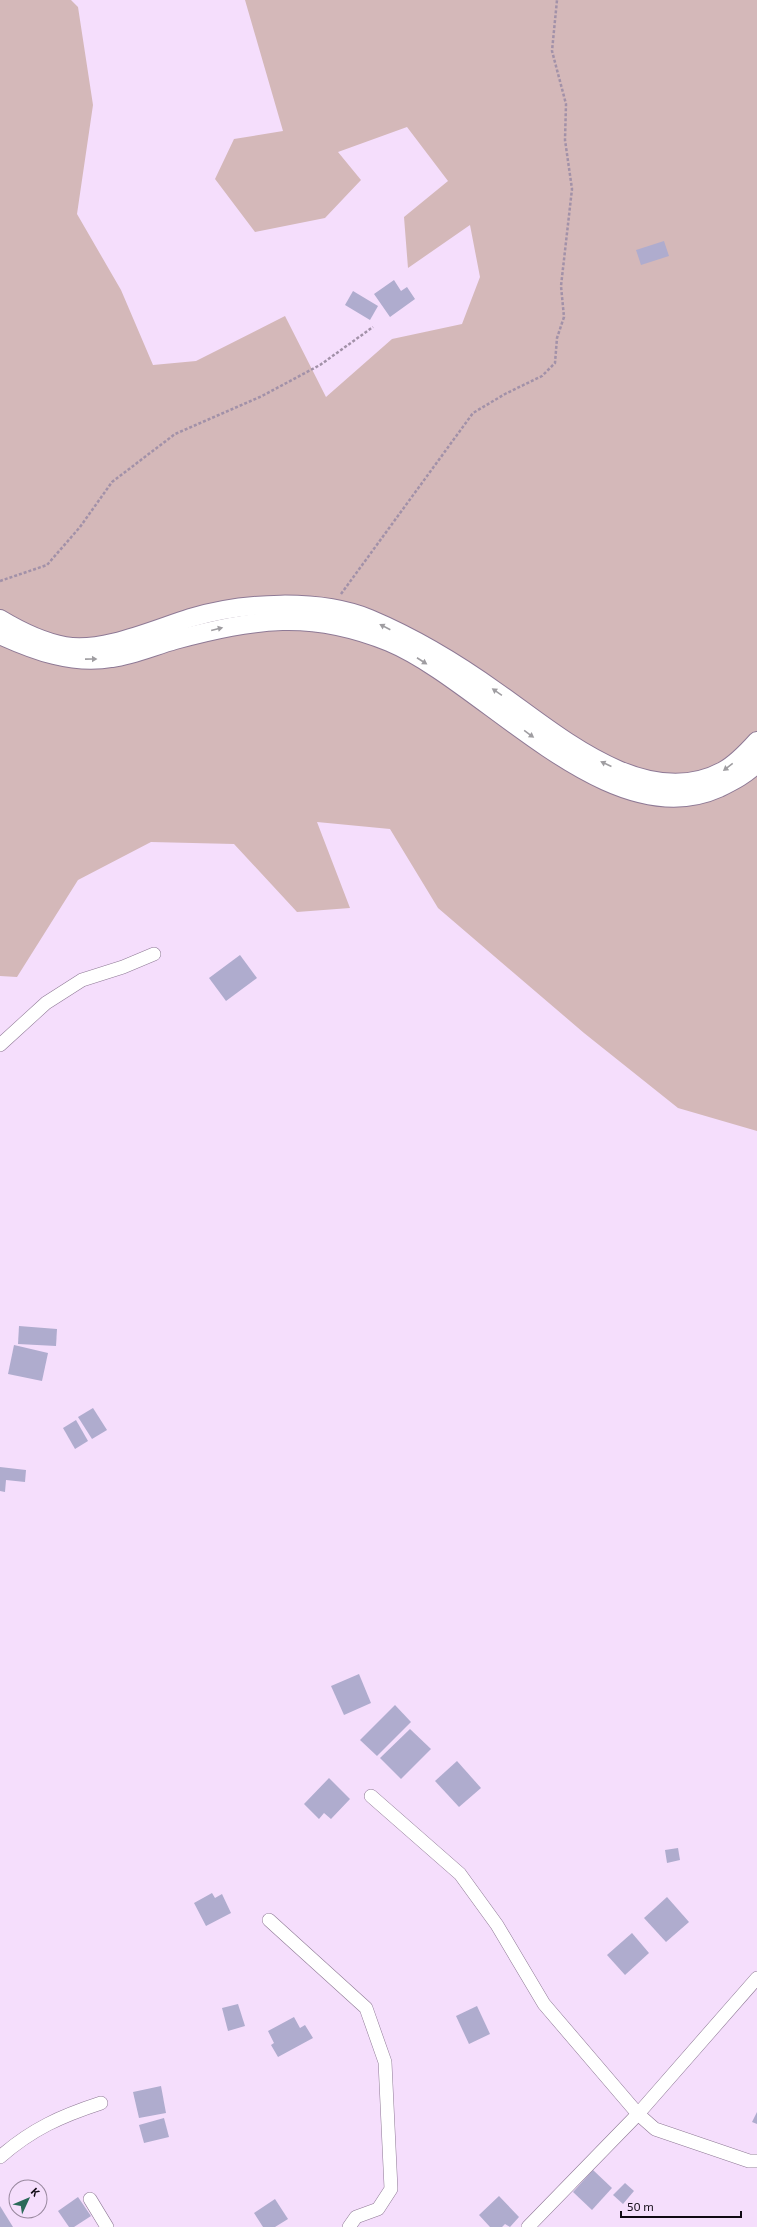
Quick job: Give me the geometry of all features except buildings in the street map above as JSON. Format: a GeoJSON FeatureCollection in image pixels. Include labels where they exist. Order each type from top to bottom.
{"type":"FeatureCollection","features":[{"type":"Feature","properties":{"kind":"main road"},"geometry":{"type":"LineString","coordinates":[[0,619],[40,639],[67,647],[86,646],[134,637],[226,608],[279,605],[330,609],[369,619],[422,646],[455,664],[569,743],[605,764],[654,782],[688,783],[707,778],[724,770],[757,741]]}},
{"type":"Feature","properties":{"kind":"main road"},"geometry":{"type":"LineString","coordinates":[[0,635],[57,657],[111,659],[237,624],[286,620],[333,625],[390,643],[416,657],[468,690],[546,746],[588,773],[616,786],[644,795],[685,798],[710,792],[732,782],[757,763]]}},
{"type":"Feature","properties":{"kind":"street"},"geometry":{"type":"LineString","coordinates":[[0,1045],[46,1003],[82,980],[122,967],[154,954]]}},
{"type":"Feature","properties":{"kind":"street"},"geometry":{"type":"LineString","coordinates":[[371,1796],[460,1874],[497,1925],[544,2004],[638,2114],[655,2128],[749,2161],[757,2161]]}},
{"type":"Feature","properties":{"kind":"street"},"geometry":{"type":"LineString","coordinates":[[269,1920],[366,2008],[385,2062],[391,2188],[378,2209],[356,2216],[349,2227]]}},
{"type":"Feature","properties":{"kind":"street"},"geometry":{"type":"LineString","coordinates":[[528,2227],[638,2114],[757,1978]]}},
{"type":"Feature","properties":{"kind":"street"},"geometry":{"type":"LineString","coordinates":[[0,2157],[19,2140],[61,2116],[101,2103]]}},
{"type":"Feature","properties":{"kind":"street"},"geometry":{"type":"LineString","coordinates":[[90,2199],[108,2227]]}},
{"type":"Feature","properties":{"kind":"path"},"geometry":{"type":"LineString","coordinates":[[330,609],[473,413],[505,394],[542,376],[555,363],[557,338],[564,317],[561,286],[572,189],[565,140],[566,104],[552,51],[557,0]]}},
{"type":"Feature","properties":{"kind":"path"},"geometry":{"type":"LineString","coordinates":[[0,581],[47,566],[80,526],[112,482],[176,434],[262,396],[320,366],[373,327]]}},
{"type":"Feature","properties":{"kind":"shaded area"},"geometry":{"type":"Polygon","coordinates":[[[0,0],[71,0],[78,7],[93,105],[77,214],[121,290],[153,365],[196,361],[285,316],[326,397],[392,339],[462,324],[480,277],[470,225],[408,268],[404,217],[448,181],[407,127],[338,152],[361,180],[325,218],[255,232],[215,179],[234,139],[283,131],[245,0],[757,0],[757,1131],[678,1108],[584,1033],[438,908],[390,829],[317,822],[350,908],[297,912],[234,844],[151,842],[78,880],[17,977],[0,976],[0,0]]]}}]}
